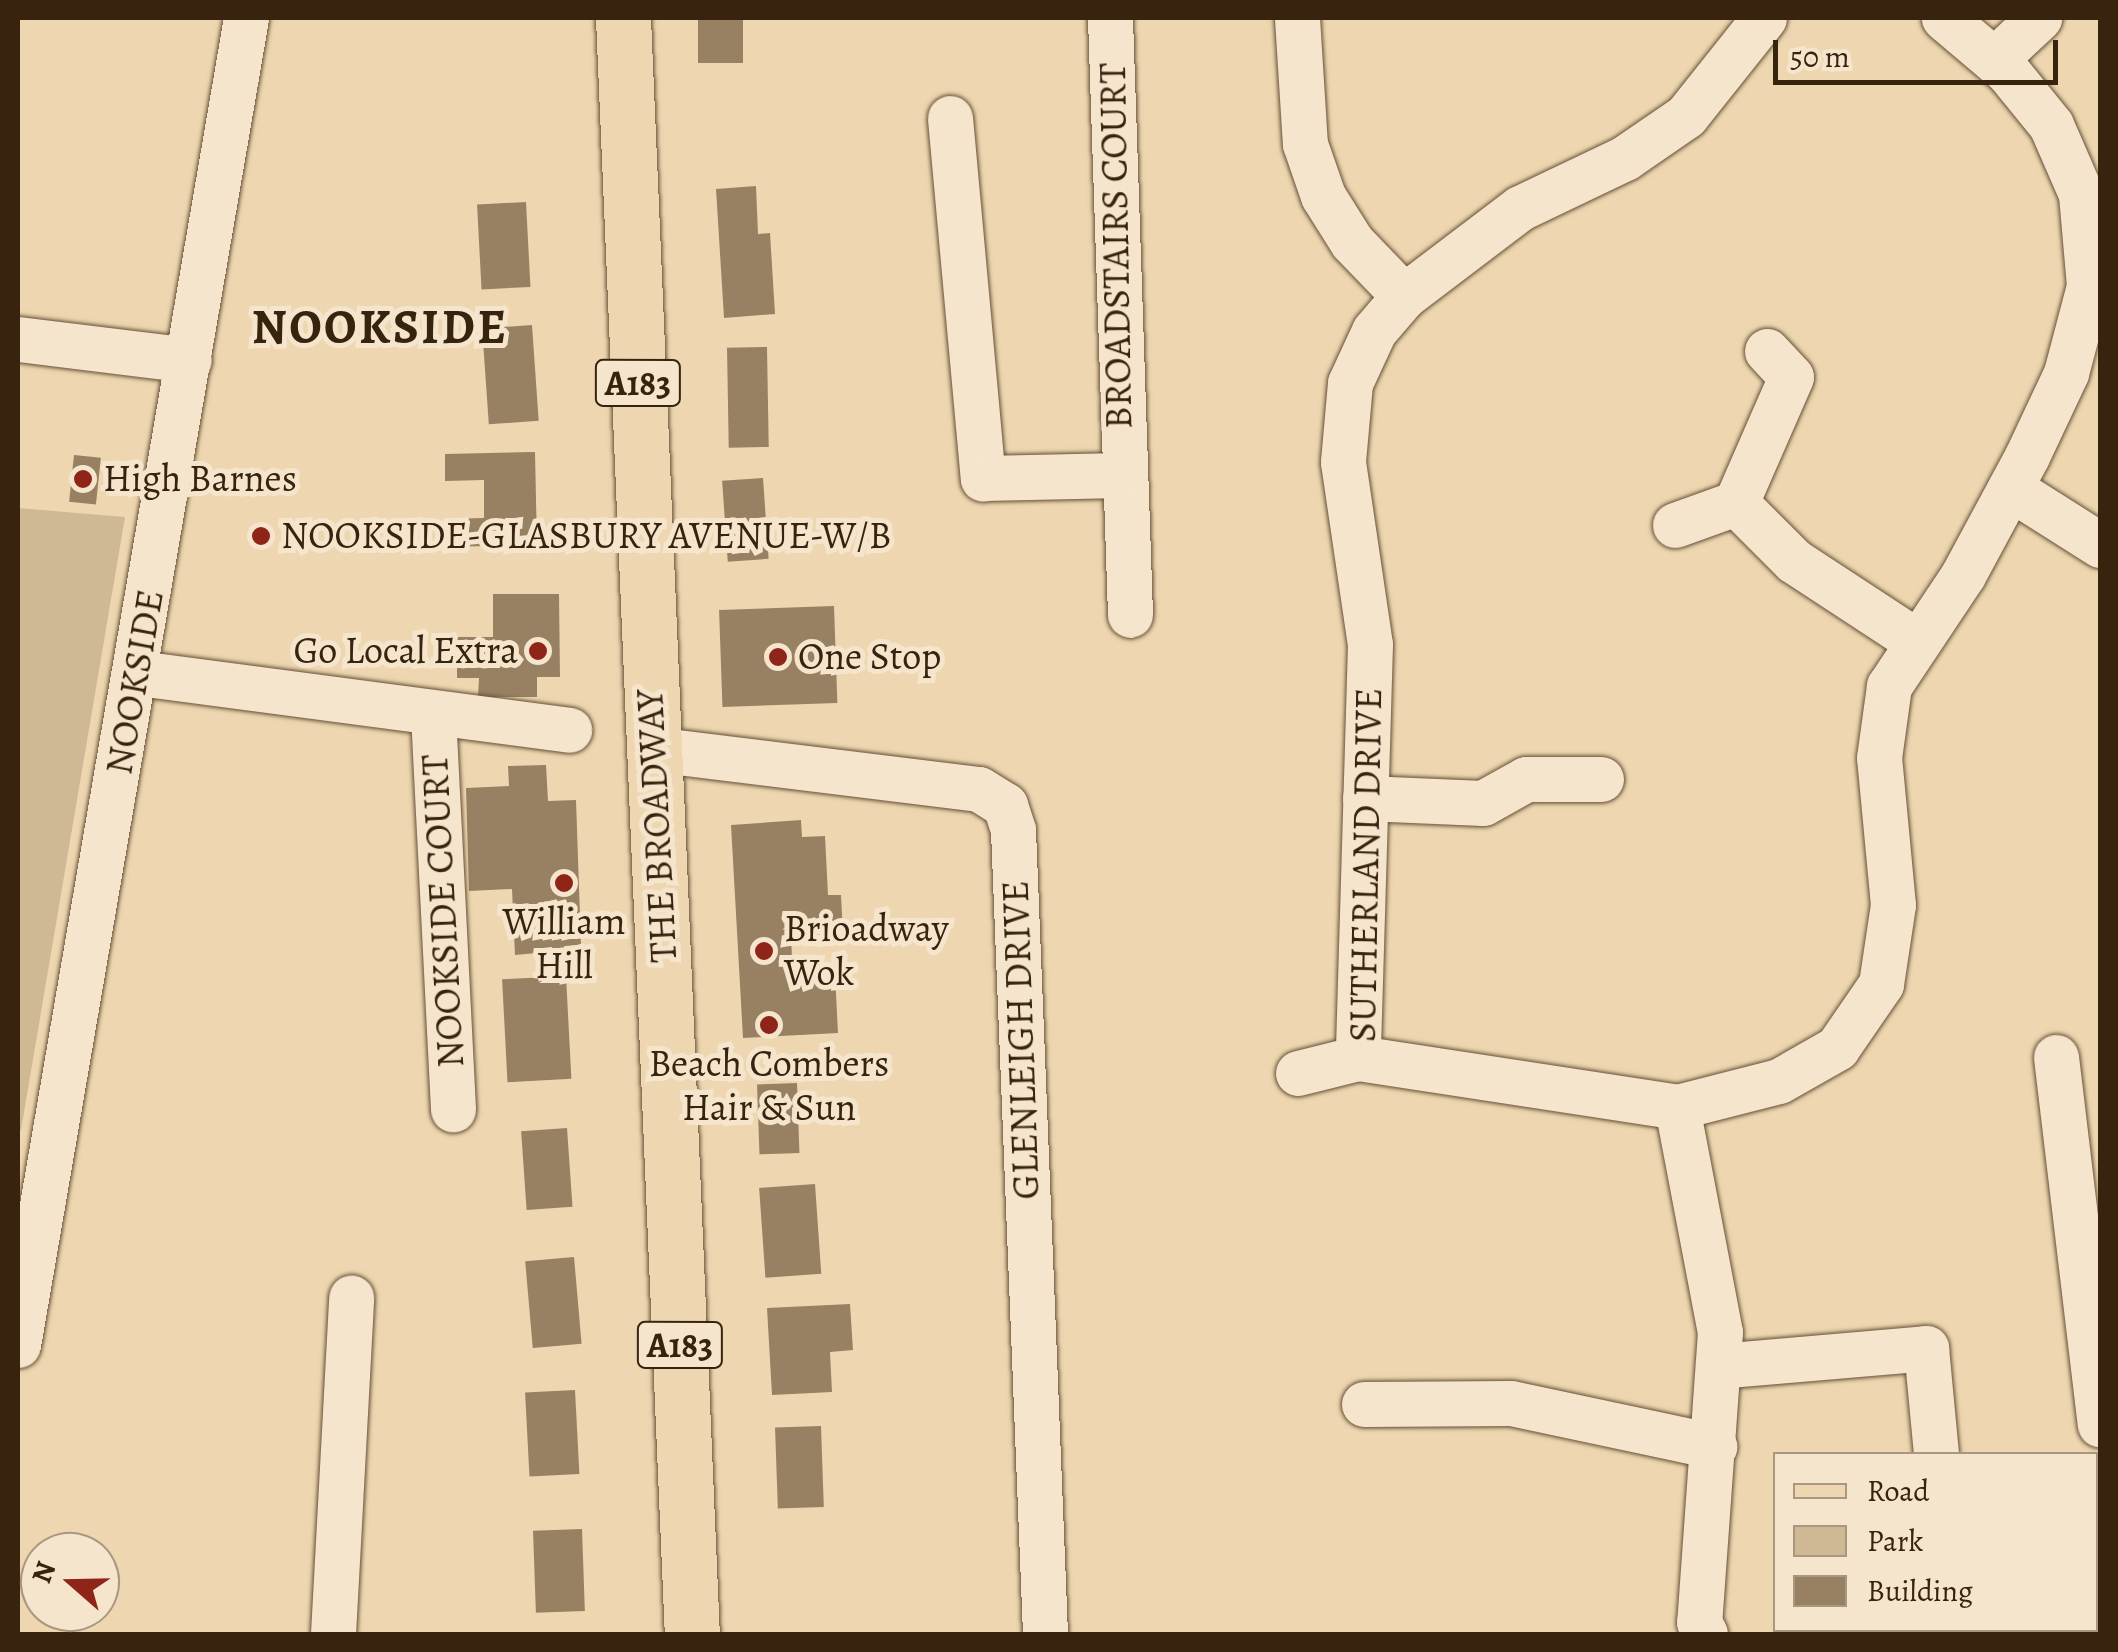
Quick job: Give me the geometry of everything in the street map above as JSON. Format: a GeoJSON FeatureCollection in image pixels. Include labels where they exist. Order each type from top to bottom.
{"type":"FeatureCollection","features":[{"type":"Feature","properties":{"kind":"main road","name":"THE BROADWAY"},"geometry":{"type":"LineString","coordinates":[[623,18],[692,1634]]}},
{"type":"Feature","properties":{"kind":"street","name":"NOOKSIDE"},"geometry":{"type":"LineString","coordinates":[[18,1345],[24,1256],[138,673],[246,18]]}},
{"type":"Feature","properties":{"kind":"street","name":"BROADSTAIRS COURT"},"geometry":{"type":"LineString","coordinates":[[1110,18],[1122,475],[1130,615]]}},
{"type":"Feature","properties":{"kind":"street"},"geometry":{"type":"LineString","coordinates":[[1297,18],[1306,144],[1323,196],[1352,242],[1404,296]]}},
{"type":"Feature","properties":{"kind":"street","name":"SUTHERLAND DRIVE"},"geometry":{"type":"LineString","coordinates":[[1764,18],[1686,116],[1626,158],[1520,208],[1404,296],[1374,331],[1350,383],[1345,442],[1353,562],[1370,644],[1358,1058],[1677,1107],[1778,1082],[1837,1048],[1881,984],[1893,905],[1880,758],[1889,686],[2010,488],[2066,373],[2089,286],[2080,194],[2052,125],[1994,60],[1944,18]]}},
{"type":"Feature","properties":{"kind":"street"},"geometry":{"type":"LineString","coordinates":[[1994,60],[2039,18]]}},
{"type":"Feature","properties":{"kind":"street","name":"BROADSTAIRS COURT"},"geometry":{"type":"LineString","coordinates":[[950,118],[983,478],[1122,475]]}},
{"type":"Feature","properties":{"kind":"street"},"geometry":{"type":"LineString","coordinates":[[18,339],[188,360]]}},
{"type":"Feature","properties":{"kind":"street"},"geometry":{"type":"LineString","coordinates":[[1676,525],[1736,503],[1791,377],[1767,351]]}},
{"type":"Feature","properties":{"kind":"street"},"geometry":{"type":"LineString","coordinates":[[2010,488],[2100,545]]}},
{"type":"Feature","properties":{"kind":"street"},"geometry":{"type":"LineString","coordinates":[[1736,503],[1794,561],[1918,642]]}},
{"type":"Feature","properties":{"kind":"street"},"geometry":{"type":"LineString","coordinates":[[138,673],[570,730]]}},
{"type":"Feature","properties":{"kind":"street","name":"NOOKSIDE COURT"},"geometry":{"type":"LineString","coordinates":[[433,714],[453,1108]]}},
{"type":"Feature","properties":{"kind":"street","name":"GLENLEIGH DRIVE"},"geometry":{"type":"LineString","coordinates":[[653,749],[979,789],[1005,805],[1014,850],[1045,1634]]}},
{"type":"Feature","properties":{"kind":"street"},"geometry":{"type":"LineString","coordinates":[[1366,798],[1483,803],[1526,779],[1601,779]]}},
{"type":"Feature","properties":{"kind":"street"},"geometry":{"type":"LineString","coordinates":[[2056,1056],[2090,1255],[2100,1424]]}},
{"type":"Feature","properties":{"kind":"street"},"geometry":{"type":"LineString","coordinates":[[1298,1073],[1358,1058]]}},
{"type":"Feature","properties":{"kind":"street"},"geometry":{"type":"LineString","coordinates":[[1677,1107],[1720,1332],[1699,1622],[1705,1634]]}},
{"type":"Feature","properties":{"kind":"street"},"geometry":{"type":"LineString","coordinates":[[334,1634],[351,1298]]}},
{"type":"Feature","properties":{"kind":"street"},"geometry":{"type":"LineString","coordinates":[[1718,1366],[1926,1348],[1936,1452]]}},
{"type":"Feature","properties":{"kind":"street"},"geometry":{"type":"LineString","coordinates":[[1364,1404],[1511,1403],[1714,1446]]}},
{"type":"Feature","properties":{"kind":"green space"},"geometry":{"type":"Polygon","coordinates":[[[18,508],[125,517],[21,1130],[18,1130],[18,508]]]}},
{"type":"Feature","properties":{"kind":"building"},"geometry":{"type":"Polygon","coordinates":[[[698,18],[743,18],[743,63],[698,63],[698,18]]]}},
{"type":"Feature","properties":{"kind":"building"},"geometry":{"type":"Polygon","coordinates":[[[756,186],[758,234],[770,233],[775,314],[724,318],[716,189],[756,186]]]}},
{"type":"Feature","properties":{"kind":"building"},"geometry":{"type":"Polygon","coordinates":[[[526,202],[530,287],[482,289],[477,205],[526,202]]]}},
{"type":"Feature","properties":{"kind":"building"},"geometry":{"type":"Polygon","coordinates":[[[532,325],[539,421],[489,424],[482,328],[532,325]]]}},
{"type":"Feature","properties":{"kind":"building"},"geometry":{"type":"Polygon","coordinates":[[[767,347],[769,447],[729,448],[727,348],[767,347]]]}},
{"type":"Feature","properties":{"kind":"building"},"geometry":{"type":"Polygon","coordinates":[[[535,452],[537,545],[444,547],[444,519],[484,518],[484,480],[445,481],[445,454],[535,452]]]}},
{"type":"Feature","properties":{"kind":"building","name":"High Barnes"},"geometry":{"type":"Polygon","coordinates":[[[74,455],[101,458],[96,505],[69,502],[74,455]]]}},
{"type":"Feature","properties":{"kind":"building"},"geometry":{"type":"Polygon","coordinates":[[[763,478],[769,559],[728,562],[722,481],[763,478]]]}},
{"type":"Feature","properties":{"kind":"building"},"geometry":{"type":"Polygon","coordinates":[[[493,594],[559,594],[560,677],[537,677],[537,697],[478,697],[479,678],[457,678],[457,637],[493,637],[493,594]]]}},
{"type":"Feature","properties":{"kind":"building","name":"One Stop"},"geometry":{"type":"Polygon","coordinates":[[[834,606],[837,703],[722,707],[719,610],[834,606]]]}},
{"type":"Feature","properties":{"kind":"building"},"geometry":{"type":"Polygon","coordinates":[[[546,765],[548,801],[576,800],[581,945],[564,946],[565,965],[538,966],[537,953],[515,955],[512,889],[469,891],[466,788],[509,786],[508,766],[546,765]]]}},
{"type":"Feature","properties":{"kind":"building"},"geometry":{"type":"Polygon","coordinates":[[[801,820],[802,837],[825,836],[828,895],[841,895],[843,934],[791,937],[793,976],[835,974],[838,1033],[743,1038],[731,825],[801,820]]]}},
{"type":"Feature","properties":{"kind":"building"},"geometry":{"type":"Polygon","coordinates":[[[566,976],[571,1079],[507,1082],[502,979],[566,976]]]}},
{"type":"Feature","properties":{"kind":"building"},"geometry":{"type":"Polygon","coordinates":[[[797,1083],[799,1153],[759,1154],[757,1084],[797,1083]]]}},
{"type":"Feature","properties":{"kind":"building"},"geometry":{"type":"Polygon","coordinates":[[[567,1128],[573,1207],[527,1210],[521,1131],[567,1128]]]}},
{"type":"Feature","properties":{"kind":"building"},"geometry":{"type":"Polygon","coordinates":[[[815,1184],[821,1274],[765,1278],[759,1188],[815,1184]]]}},
{"type":"Feature","properties":{"kind":"building"},"geometry":{"type":"Polygon","coordinates":[[[574,1257],[582,1344],[533,1348],[525,1261],[574,1257]]]}},
{"type":"Feature","properties":{"kind":"building"},"geometry":{"type":"Polygon","coordinates":[[[850,1304],[853,1350],[830,1352],[832,1392],[772,1395],[767,1308],[850,1304]]]}},
{"type":"Feature","properties":{"kind":"building"},"geometry":{"type":"Polygon","coordinates":[[[575,1390],[579,1474],[529,1477],[525,1393],[575,1390]]]}},
{"type":"Feature","properties":{"kind":"building"},"geometry":{"type":"Polygon","coordinates":[[[821,1426],[824,1507],[778,1509],[775,1428],[821,1426]]]}},
{"type":"Feature","properties":{"kind":"building"},"geometry":{"type":"Polygon","coordinates":[[[582,1529],[585,1611],[536,1613],[533,1531],[582,1529]]]}},
{"type":"Feature","properties":{"kind":"place","name":"High Barnes"},"geometry":{"type":"Point","coordinates":[83,479]}},
{"type":"Feature","properties":{"kind":"place","name":"NOOKSIDE-GLASBURY AVENUE-W/B"},"geometry":{"type":"Point","coordinates":[261,536]}},
{"type":"Feature","properties":{"kind":"place","name":"Go Local Extra"},"geometry":{"type":"Point","coordinates":[538,651]}},
{"type":"Feature","properties":{"kind":"place","name":"One Stop"},"geometry":{"type":"Point","coordinates":[778,657]}},
{"type":"Feature","properties":{"kind":"place","name":"William Hill"},"geometry":{"type":"Point","coordinates":[564,883]}},
{"type":"Feature","properties":{"kind":"place","name":"Brioadway Wok"},"geometry":{"type":"Point","coordinates":[764,951]}},
{"type":"Feature","properties":{"kind":"place","name":"Beach Combers Hair & Sun"},"geometry":{"type":"Point","coordinates":[769,1025]}},
{"type":"Feature","properties":{"kind":"district","name":"NOOKSIDE"},"geometry":{"type":"Point","coordinates":[380,328]}}]}
